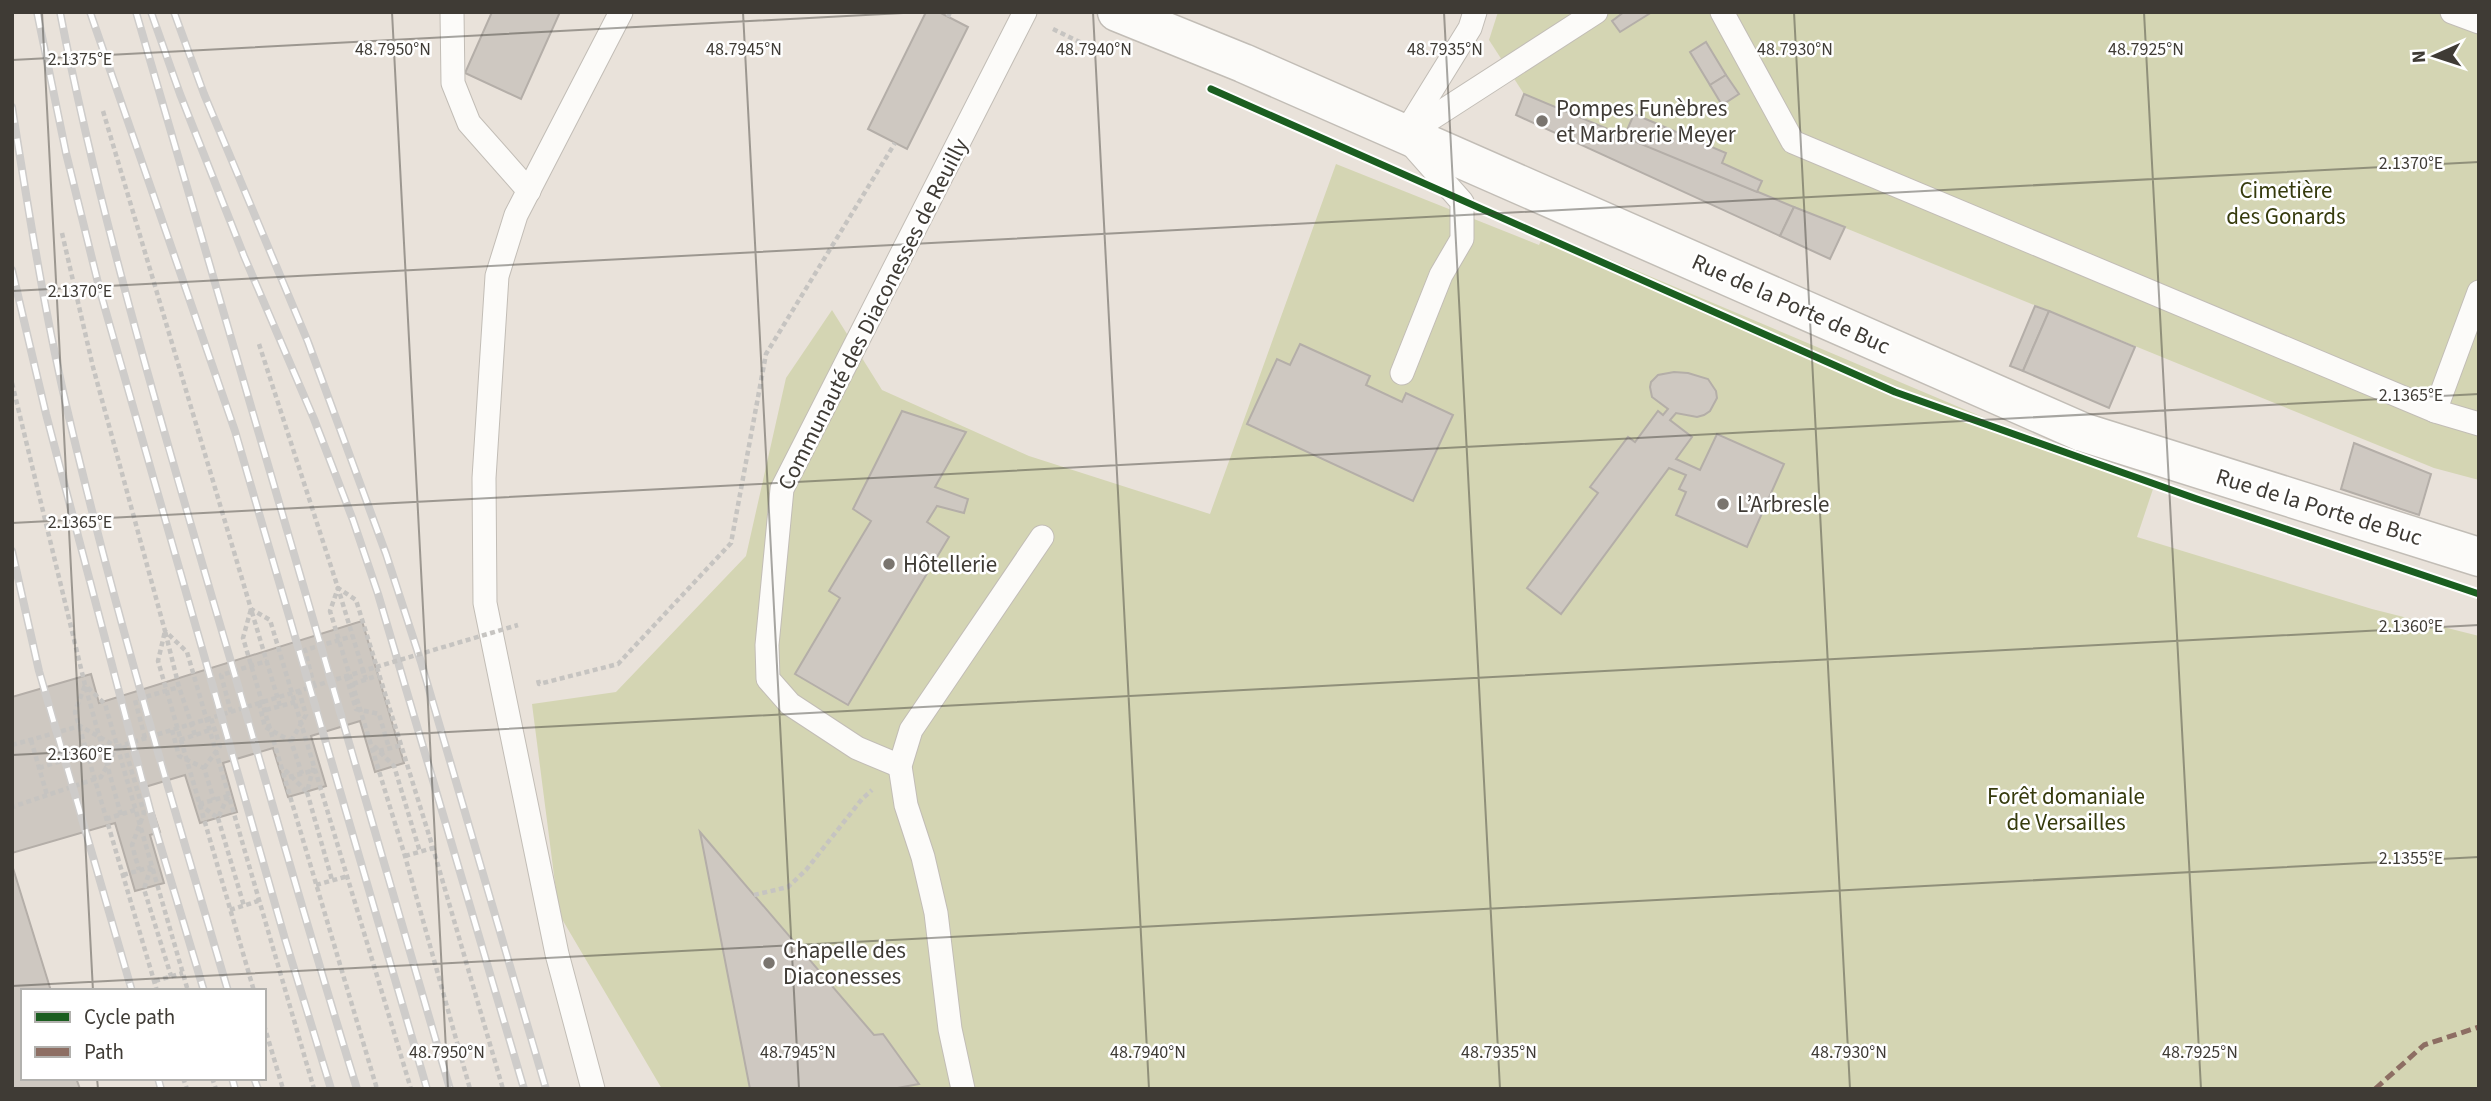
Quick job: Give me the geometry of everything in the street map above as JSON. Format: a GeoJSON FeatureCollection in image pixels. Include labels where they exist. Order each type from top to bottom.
{"type":"FeatureCollection","features":[{"type":"Feature","properties":{"kind":"main road","name":"Rue de la Porte de Buc"},"geometry":{"type":"LineString","coordinates":[[1117,12],[1221,54],[1404,136],[1525,186],[2082,432],[2479,557]]}},
{"type":"Feature","properties":{"kind":"lane"},"geometry":{"type":"LineString","coordinates":[[452,12],[453,83],[469,123],[529,191]]}},
{"type":"Feature","properties":{"kind":"lane"},"geometry":{"type":"LineString","coordinates":[[593,1089],[557,954],[485,603],[484,478],[497,276],[516,215],[621,12]]}},
{"type":"Feature","properties":{"kind":"lane","name":"Communauté des Diaconesses de Reuilly"},"geometry":{"type":"LineString","coordinates":[[900,766],[858,748],[790,704],[768,679],[766,645],[782,489],[1025,12]]}},
{"type":"Feature","properties":{"kind":"lane"},"geometry":{"type":"LineString","coordinates":[[1404,136],[1470,28],[1475,12]]}},
{"type":"Feature","properties":{"kind":"lane"},"geometry":{"type":"LineString","coordinates":[[1404,136],[1597,12]]}},
{"type":"Feature","properties":{"kind":"lane"},"geometry":{"type":"LineString","coordinates":[[1722,12],[1793,142],[2435,411],[2479,424]]}},
{"type":"Feature","properties":{"kind":"lane"},"geometry":{"type":"LineString","coordinates":[[2452,12],[2479,22]]}},
{"type":"Feature","properties":{"kind":"lane"},"geometry":{"type":"LineString","coordinates":[[1402,373],[1441,275],[1462,239],[1462,202],[1404,136]]}},
{"type":"Feature","properties":{"kind":"lane"},"geometry":{"type":"LineString","coordinates":[[2435,411],[2479,292]]}},
{"type":"Feature","properties":{"kind":"lane"},"geometry":{"type":"LineString","coordinates":[[962,1089],[950,1029],[936,913],[923,857],[906,804],[900,766],[911,730],[1042,537]]}},
{"type":"Feature","properties":{"kind":"path"},"geometry":{"type":"LineString","coordinates":[[103,111],[281,706]]}},
{"type":"Feature","properties":{"kind":"path"},"geometry":{"type":"LineString","coordinates":[[536,672],[539,684],[618,664],[731,543],[766,354],[895,143]]}},
{"type":"Feature","properties":{"kind":"path"},"geometry":{"type":"LineString","coordinates":[[62,233],[93,367],[179,688],[195,735]]}},
{"type":"Feature","properties":{"kind":"path"},"geometry":{"type":"LineString","coordinates":[[259,344],[366,680]]}},
{"type":"Feature","properties":{"kind":"path"},"geometry":{"type":"LineString","coordinates":[[12,383],[85,685],[121,815]]}},
{"type":"Feature","properties":{"kind":"path"},"geometry":{"type":"LineString","coordinates":[[338,588],[356,600],[433,848],[503,1089]]}},
{"type":"Feature","properties":{"kind":"path"},"geometry":{"type":"LineString","coordinates":[[338,588],[330,611],[405,856],[470,1089]]}},
{"type":"Feature","properties":{"kind":"path"},"geometry":{"type":"LineString","coordinates":[[251,609],[270,620],[411,1089]]}},
{"type":"Feature","properties":{"kind":"path"},"geometry":{"type":"LineString","coordinates":[[251,609],[243,638],[377,1089]]}},
{"type":"Feature","properties":{"kind":"path"},"geometry":{"type":"LineString","coordinates":[[12,745],[80,726],[117,747],[521,624]]}},
{"type":"Feature","properties":{"kind":"path"},"geometry":{"type":"LineString","coordinates":[[165,631],[187,652],[314,1089]]}},
{"type":"Feature","properties":{"kind":"path"},"geometry":{"type":"LineString","coordinates":[[165,631],[158,661],[253,989]]}},
{"type":"Feature","properties":{"kind":"path"},"geometry":{"type":"LineString","coordinates":[[314,687],[305,650],[352,636]]}},
{"type":"Feature","properties":{"kind":"path"},"geometry":{"type":"LineString","coordinates":[[231,712],[221,675],[267,661]]}},
{"type":"Feature","properties":{"kind":"path"},"geometry":{"type":"LineString","coordinates":[[353,684],[379,675]]}},
{"type":"Feature","properties":{"kind":"path"},"geometry":{"type":"LineString","coordinates":[[346,676],[356,709],[379,714],[389,748]]}},
{"type":"Feature","properties":{"kind":"path"},"geometry":{"type":"LineString","coordinates":[[85,685],[105,704],[187,989]]}},
{"type":"Feature","properties":{"kind":"path"},"geometry":{"type":"LineString","coordinates":[[85,685],[75,712],[157,989]]}},
{"type":"Feature","properties":{"kind":"path"},"geometry":{"type":"LineString","coordinates":[[145,738],[135,701],[179,688]]}},
{"type":"Feature","properties":{"kind":"path"},"geometry":{"type":"LineString","coordinates":[[299,691],[306,715],[292,741],[302,774]]}},
{"type":"Feature","properties":{"kind":"path"},"geometry":{"type":"LineString","coordinates":[[266,710],[295,702]]}},
{"type":"Feature","properties":{"kind":"path"},"geometry":{"type":"LineString","coordinates":[[259,703],[265,727],[292,741]]}},
{"type":"Feature","properties":{"kind":"path"},"geometry":{"type":"LineString","coordinates":[[363,710],[373,746],[394,766],[420,852]]}},
{"type":"Feature","properties":{"kind":"path"},"geometry":{"type":"LineString","coordinates":[[204,768],[220,747],[211,718]]}},
{"type":"Feature","properties":{"kind":"path"},"geometry":{"type":"LineString","coordinates":[[302,723],[314,763],[307,792],[332,880]]}},
{"type":"Feature","properties":{"kind":"path"},"geometry":{"type":"LineString","coordinates":[[172,730],[179,756],[204,768],[214,800]]}},
{"type":"Feature","properties":{"kind":"path"},"geometry":{"type":"LineString","coordinates":[[180,740],[210,730]]}},
{"type":"Feature","properties":{"kind":"path"},"geometry":{"type":"LineString","coordinates":[[274,732],[286,772],[307,792]]}},
{"type":"Feature","properties":{"kind":"path"},"geometry":{"type":"LineString","coordinates":[[31,740],[47,795]]}},
{"type":"Feature","properties":{"kind":"path"},"geometry":{"type":"LineString","coordinates":[[124,745],[144,813],[132,845],[139,870]]}},
{"type":"Feature","properties":{"kind":"path"},"geometry":{"type":"LineString","coordinates":[[374,753],[402,745]]}},
{"type":"Feature","properties":{"kind":"path"},"geometry":{"type":"LineString","coordinates":[[12,807],[101,777],[117,747]]}},
{"type":"Feature","properties":{"kind":"path"},"geometry":{"type":"LineString","coordinates":[[39,768],[103,748]]}},
{"type":"Feature","properties":{"kind":"path"},"geometry":{"type":"LineString","coordinates":[[215,753],[228,796],[218,818]]}},
{"type":"Feature","properties":{"kind":"path"},"geometry":{"type":"LineString","coordinates":[[187,760],[199,804],[218,818],[244,906]]}},
{"type":"Feature","properties":{"kind":"path"},"geometry":{"type":"LineString","coordinates":[[285,778],[315,770]]}},
{"type":"Feature","properties":{"kind":"path"},"geometry":{"type":"LineString","coordinates":[[199,804],[228,796]]}},
{"type":"Feature","properties":{"kind":"path"},"geometry":{"type":"LineString","coordinates":[[754,895],[788,887],[806,870],[862,799]]}},
{"type":"Feature","properties":{"kind":"path"},"geometry":{"type":"LineString","coordinates":[[106,819],[135,810]]}},
{"type":"Feature","properties":{"kind":"path"},"geometry":{"type":"LineString","coordinates":[[140,824],[152,865],[144,888],[171,976]]}},
{"type":"Feature","properties":{"kind":"path"},"geometry":{"type":"LineString","coordinates":[[405,856],[433,848]]}},
{"type":"Feature","properties":{"kind":"path"},"geometry":{"type":"LineString","coordinates":[[123,875],[152,867]]}},
{"type":"Feature","properties":{"kind":"path"},"geometry":{"type":"LineString","coordinates":[[316,885],[348,876]]}},
{"type":"Feature","properties":{"kind":"path"},"geometry":{"type":"LineString","coordinates":[[230,910],[258,901]]}},
{"type":"Feature","properties":{"kind":"path"},"geometry":{"type":"LineString","coordinates":[[155,981],[183,973]]}},
{"type":"Feature","properties":{"kind":"path"},"geometry":{"type":"LineString","coordinates":[[266,1033],[283,1089]]}},
{"type":"Feature","properties":{"kind":"green space","name":"Cimetière des Gonards"},"geometry":{"type":"Polygon","coordinates":[[[1498,12],[2479,12],[2479,480],[2434,468],[1524,94],[1489,40],[1498,12]]]}},
{"type":"Feature","properties":{"kind":"green space","name":"Forêt domaniale de Versailles"},"geometry":{"type":"Polygon","coordinates":[[[1336,164],[1539,245],[1545,232],[2153,489],[2137,537],[2372,609],[2479,636],[2479,1089],[662,1089],[559,914],[532,704],[616,692],[746,556],[786,378],[832,310],[882,390],[1029,456],[1210,514],[1336,164]]]}},
{"type":"Feature","properties":{"kind":"building"},"geometry":{"type":"Polygon","coordinates":[[[492,12],[560,12],[521,99],[465,73],[492,12]]]}},
{"type":"Feature","properties":{"kind":"building"},"geometry":{"type":"Polygon","coordinates":[[[926,12],[939,12],[968,27],[907,149],[868,129],[926,12]]]}},
{"type":"Feature","properties":{"kind":"building"},"geometry":{"type":"Polygon","coordinates":[[[1624,12],[1652,12],[1620,32],[1612,21],[1624,12]]]}},
{"type":"Feature","properties":{"kind":"building"},"geometry":{"type":"Polygon","coordinates":[[[1706,42],[1726,75],[1710,85],[1690,52],[1706,42]]]}},
{"type":"Feature","properties":{"kind":"building"},"geometry":{"type":"Polygon","coordinates":[[[1726,75],[1739,94],[1722,105],[1710,85],[1726,75]]]}},
{"type":"Feature","properties":{"kind":"building"},"geometry":{"type":"Polygon","coordinates":[[[1524,94],[1794,207],[1780,236],[1516,115],[1524,94]]]}},
{"type":"Feature","properties":{"kind":"building"},"geometry":{"type":"Polygon","coordinates":[[[1634,114],[1726,153],[1722,163],[1762,181],[1757,192],[1624,137],[1634,114]]]}},
{"type":"Feature","properties":{"kind":"building"},"geometry":{"type":"Polygon","coordinates":[[[1794,207],[1845,227],[1830,259],[1780,236],[1794,207]]]}},
{"type":"Feature","properties":{"kind":"building"},"geometry":{"type":"Polygon","coordinates":[[[2035,306],[2049,311],[2023,371],[2010,366],[2035,306]]]}},
{"type":"Feature","properties":{"kind":"building"},"geometry":{"type":"Polygon","coordinates":[[[2049,311],[2135,347],[2109,408],[2023,371],[2049,311]]]}},
{"type":"Feature","properties":{"kind":"building"},"geometry":{"type":"Polygon","coordinates":[[[1300,344],[1370,376],[1366,385],[1402,402],[1406,393],[1453,415],[1413,501],[1247,424],[1277,359],[1290,365],[1300,344]]]}},
{"type":"Feature","properties":{"kind":"building","name":"L’Arbresle"},"geometry":{"type":"Polygon","coordinates":[[[1674,372],[1708,379],[1717,398],[1710,411],[1704,415],[1697,417],[1676,413],[1670,420],[1692,437],[1676,459],[1700,470],[1717,434],[1784,464],[1747,547],[1676,515],[1686,492],[1679,489],[1686,475],[1669,468],[1561,614],[1527,588],[1598,493],[1590,487],[1628,437],[1635,442],[1658,411],[1663,415],[1668,409],[1652,397],[1650,387],[1658,375],[1674,372]]]}},
{"type":"Feature","properties":{"kind":"building","name":"Hôtellerie"},"geometry":{"type":"Polygon","coordinates":[[[902,411],[966,432],[935,487],[968,499],[964,513],[937,506],[927,522],[949,537],[848,705],[795,674],[840,598],[829,591],[871,521],[853,509],[902,411]]]}},
{"type":"Feature","properties":{"kind":"building"},"geometry":{"type":"Polygon","coordinates":[[[2354,443],[2431,474],[2419,515],[2341,489],[2354,443]]]}},
{"type":"Feature","properties":{"kind":"building"},"geometry":{"type":"Polygon","coordinates":[[[362,621],[404,763],[375,772],[360,721],[311,736],[326,786],[288,797],[273,748],[223,763],[237,812],[200,823],[185,775],[145,787],[160,832],[150,835],[164,883],[135,891],[115,823],[12,853],[12,697],[91,674],[99,703],[362,621]]]}},
{"type":"Feature","properties":{"kind":"building","name":"Chapelle des Diaconesses"},"geometry":{"type":"Polygon","coordinates":[[[700,832],[874,1035],[883,1034],[919,1084],[892,1089],[750,1089],[700,832]]]}},
{"type":"Feature","properties":{"kind":"building"},"geometry":{"type":"Polygon","coordinates":[[[12,865],[50,989],[21,989],[21,1080],[77,1080],[80,1089],[12,1089],[12,865]]]}},
{"type":"Feature","properties":{"kind":"railway"},"geometry":{"type":"LineString","coordinates":[[37,12],[66,153],[100,291],[285,939],[331,1089]]}},
{"type":"Feature","properties":{"kind":"railway"},"geometry":{"type":"LineString","coordinates":[[60,12],[92,162],[151,384],[357,1089]]}},
{"type":"Feature","properties":{"kind":"railway"},"geometry":{"type":"LineString","coordinates":[[90,12],[235,431],[427,1089]]}},
{"type":"Feature","properties":{"kind":"railway"},"geometry":{"type":"LineString","coordinates":[[136,12],[450,1089]]}},
{"type":"Feature","properties":{"kind":"railway"},"geometry":{"type":"LineString","coordinates":[[151,12],[180,94],[244,256],[314,419],[353,520],[378,594],[524,1089]]}},
{"type":"Feature","properties":{"kind":"railway"},"geometry":{"type":"LineString","coordinates":[[174,12],[204,94],[308,342],[386,554],[421,662],[546,1089]]}},
{"type":"Feature","properties":{"kind":"railway"},"geometry":{"type":"LineString","coordinates":[[12,107],[30,221],[67,409],[143,701],[227,989]]}},
{"type":"Feature","properties":{"kind":"railway"},"geometry":{"type":"LineString","coordinates":[[12,270],[46,414],[153,821],[203,989]]}},
{"type":"Feature","properties":{"kind":"railway"},"geometry":{"type":"LineString","coordinates":[[12,551],[39,671],[131,989]]}},
{"type":"Feature","properties":{"kind":"railway"},"geometry":{"type":"LineString","coordinates":[[159,1080],[161,1089]]}},
{"type":"Feature","properties":{"kind":"railway"},"geometry":{"type":"LineString","coordinates":[[233,1080],[235,1089]]}},
{"type":"Feature","properties":{"kind":"railway"},"geometry":{"type":"LineString","coordinates":[[255,1080],[258,1089]]}},
{"type":"Feature","properties":{"kind":"marked path"},"geometry":{"type":"LineString","coordinates":[[2375,1089],[2424,1045],[2479,1027]]}},
{"type":"Feature","properties":{"kind":"cycle path"},"geometry":{"type":"LineString","coordinates":[[1211,89],[1895,392],[2197,499],[2479,594]]}},
{"type":"Feature","properties":{"kind":"place","name":"Pompes Funèbres et Marbrerie Meyer"},"geometry":{"type":"Point","coordinates":[1542,121]}},
{"type":"Feature","properties":{"kind":"place","name":"L’Arbresle"},"geometry":{"type":"Point","coordinates":[1723,504]}},
{"type":"Feature","properties":{"kind":"place","name":"Hôtellerie"},"geometry":{"type":"Point","coordinates":[889,564]}},
{"type":"Feature","properties":{"kind":"place","name":"Chapelle des Diaconesses"},"geometry":{"type":"Point","coordinates":[769,963]}}]}
